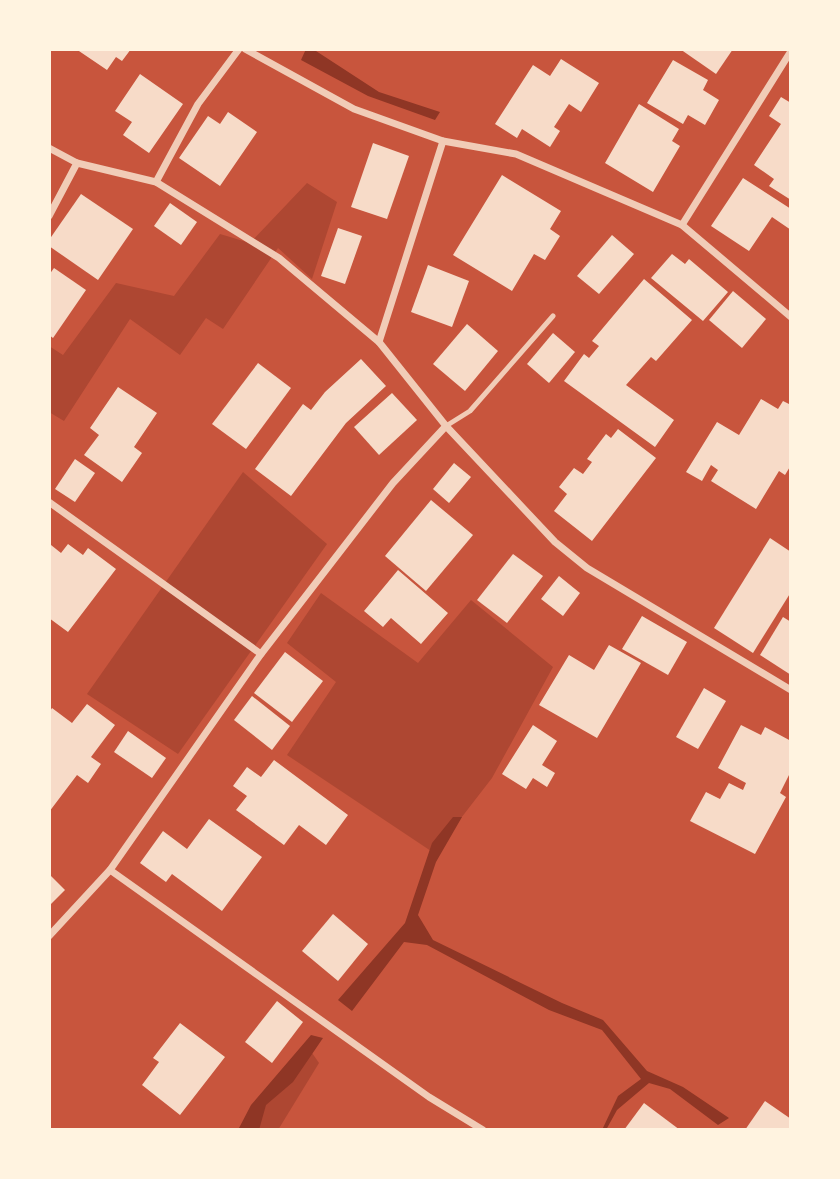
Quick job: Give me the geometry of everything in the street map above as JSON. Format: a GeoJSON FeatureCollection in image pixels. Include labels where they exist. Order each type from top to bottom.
{"type":"FeatureCollection","features":[{"type":"Feature","properties":{"kind":"street"},"geometry":{"type":"LineString","coordinates":[[156,182],[198,104],[239,49]]}},
{"type":"Feature","properties":{"kind":"street"},"geometry":{"type":"LineString","coordinates":[[245,49],[354,108],[443,141],[516,154],[682,225],[791,317]]}},
{"type":"Feature","properties":{"kind":"street"},"geometry":{"type":"LineString","coordinates":[[682,225],[791,51]]}},
{"type":"Feature","properties":{"kind":"street"},"geometry":{"type":"LineString","coordinates":[[379,342],[443,141]]}},
{"type":"Feature","properties":{"kind":"street"},"geometry":{"type":"LineString","coordinates":[[49,148],[77,163],[156,182],[279,258],[379,342],[446,426],[555,542],[587,568],[791,690]]}},
{"type":"Feature","properties":{"kind":"street"},"geometry":{"type":"LineString","coordinates":[[49,216],[77,163]]}},
{"type":"Feature","properties":{"kind":"street"},"geometry":{"type":"LineString","coordinates":[[49,936],[110,870],[261,654],[393,483],[446,426]]}},
{"type":"Feature","properties":{"kind":"street"},"geometry":{"type":"LineString","coordinates":[[49,502],[261,654]]}},
{"type":"Feature","properties":{"kind":"street"},"geometry":{"type":"LineString","coordinates":[[110,870],[429,1097],[483,1130]]}},
{"type":"Feature","properties":{"kind":"lane"},"geometry":{"type":"LineString","coordinates":[[446,426],[470,411],[553,316]]}},
{"type":"Feature","properties":{"kind":"shaded area"},"geometry":{"type":"Polygon","coordinates":[[[306,49],[317,49],[316,51],[379,92],[440,112],[435,120],[368,96],[301,60],[306,49]]]}},
{"type":"Feature","properties":{"kind":"shaded area"},"geometry":{"type":"Polygon","coordinates":[[[307,183],[337,202],[312,279],[278,248],[223,329],[206,318],[180,355],[130,319],[64,421],[49,412],[49,346],[63,355],[116,283],[174,296],[220,234],[250,243],[307,183]]]}},
{"type":"Feature","properties":{"kind":"shaded area"},"geometry":{"type":"Polygon","coordinates":[[[243,472],[327,544],[178,754],[87,694],[243,472]]]}},
{"type":"Feature","properties":{"kind":"shaded area"},"geometry":{"type":"Polygon","coordinates":[[[321,593],[418,663],[471,600],[553,667],[492,778],[434,853],[287,755],[336,682],[287,643],[321,593]]]}},
{"type":"Feature","properties":{"kind":"shaded area"},"geometry":{"type":"Polygon","coordinates":[[[453,817],[462,817],[436,862],[418,915],[433,940],[603,1020],[647,1071],[683,1087],[729,1118],[718,1125],[670,1089],[649,1083],[617,1110],[606,1130],[602,1130],[618,1096],[641,1079],[602,1030],[549,1010],[427,945],[404,942],[352,1011],[338,1000],[405,923],[432,843],[453,817]]]}},
{"type":"Feature","properties":{"kind":"shaded area"},"geometry":{"type":"Polygon","coordinates":[[[311,1035],[323,1038],[293,1082],[266,1105],[259,1130],[238,1130],[251,1105],[311,1035]]]}},
{"type":"Feature","properties":{"kind":"shaded area"},"geometry":{"type":"Polygon","coordinates":[[[310,1050],[319,1063],[278,1130],[237,1130],[310,1050]]]}},
{"type":"Feature","properties":{"kind":"building"},"geometry":{"type":"Polygon","coordinates":[[[76,49],[131,49],[122,61],[116,57],[107,70],[76,49]]]}},
{"type":"Feature","properties":{"kind":"building"},"geometry":{"type":"Polygon","coordinates":[[[680,49],[733,49],[716,74],[680,49]]]}},
{"type":"Feature","properties":{"kind":"building"},"geometry":{"type":"Polygon","coordinates":[[[561,59],[599,83],[581,112],[569,104],[554,127],[560,131],[550,147],[522,129],[517,138],[495,124],[533,65],[550,76],[561,59]]]}},
{"type":"Feature","properties":{"kind":"building"},"geometry":{"type":"Polygon","coordinates":[[[673,60],[708,80],[703,90],[719,100],[705,125],[688,115],[683,124],[647,103],[673,60]]]}},
{"type":"Feature","properties":{"kind":"building"},"geometry":{"type":"Polygon","coordinates":[[[140,74],[183,104],[149,153],[123,135],[132,122],[115,111],[140,74]]]}},
{"type":"Feature","properties":{"kind":"building"},"geometry":{"type":"Polygon","coordinates":[[[781,97],[791,103],[791,200],[769,186],[774,179],[754,165],[781,124],[769,116],[781,97]]]}},
{"type":"Feature","properties":{"kind":"building"},"geometry":{"type":"Polygon","coordinates":[[[639,104],[679,129],[672,141],[680,146],[653,192],[605,163],[639,104]]]}},
{"type":"Feature","properties":{"kind":"building"},"geometry":{"type":"Polygon","coordinates":[[[228,112],[257,132],[220,186],[179,158],[208,116],[220,124],[228,112]]]}},
{"type":"Feature","properties":{"kind":"building"},"geometry":{"type":"Polygon","coordinates":[[[373,143],[409,156],[387,219],[351,207],[373,143]]]}},
{"type":"Feature","properties":{"kind":"building"},"geometry":{"type":"Polygon","coordinates":[[[502,175],[561,211],[550,229],[560,236],[545,260],[534,254],[512,291],[453,255],[502,175]]]}},
{"type":"Feature","properties":{"kind":"building"},"geometry":{"type":"Polygon","coordinates":[[[743,178],[791,209],[791,230],[772,217],[749,251],[711,226],[743,178]]]}},
{"type":"Feature","properties":{"kind":"building"},"geometry":{"type":"Polygon","coordinates":[[[81,194],[133,229],[98,280],[49,246],[49,240],[81,194]]]}},
{"type":"Feature","properties":{"kind":"building"},"geometry":{"type":"Polygon","coordinates":[[[170,203],[197,222],[181,245],[154,226],[170,203]]]}},
{"type":"Feature","properties":{"kind":"building"},"geometry":{"type":"Polygon","coordinates":[[[338,228],[362,236],[345,284],[321,276],[338,228]]]}},
{"type":"Feature","properties":{"kind":"building"},"geometry":{"type":"Polygon","coordinates":[[[612,235],[634,254],[599,294],[577,276],[612,235]]]}},
{"type":"Feature","properties":{"kind":"building"},"geometry":{"type":"Polygon","coordinates":[[[672,254],[685,264],[689,259],[728,292],[703,321],[651,278],[672,254]]]}},
{"type":"Feature","properties":{"kind":"building"},"geometry":{"type":"Polygon","coordinates":[[[428,265],[469,281],[452,327],[411,312],[428,265]]]}},
{"type":"Feature","properties":{"kind":"building"},"geometry":{"type":"Polygon","coordinates":[[[54,268],[86,290],[53,338],[49,335],[49,275],[54,268]]]}},
{"type":"Feature","properties":{"kind":"building"},"geometry":{"type":"Polygon","coordinates":[[[644,279],[692,320],[656,361],[651,357],[626,385],[674,420],[655,447],[564,381],[584,354],[589,358],[599,346],[592,341],[644,279]]]}},
{"type":"Feature","properties":{"kind":"building"},"geometry":{"type":"Polygon","coordinates":[[[733,291],[766,319],[742,348],[709,320],[733,291]]]}},
{"type":"Feature","properties":{"kind":"building"},"geometry":{"type":"Polygon","coordinates":[[[467,324],[498,351],[465,391],[433,364],[467,324]]]}},
{"type":"Feature","properties":{"kind":"building"},"geometry":{"type":"Polygon","coordinates":[[[553,333],[575,352],[549,383],[527,364],[553,333]]]}},
{"type":"Feature","properties":{"kind":"building"},"geometry":{"type":"Polygon","coordinates":[[[361,359],[386,386],[346,423],[291,496],[255,469],[303,404],[311,410],[325,392],[361,359]]]}},
{"type":"Feature","properties":{"kind":"building"},"geometry":{"type":"Polygon","coordinates":[[[258,363],[291,388],[246,449],[212,424],[258,363]]]}},
{"type":"Feature","properties":{"kind":"building"},"geometry":{"type":"Polygon","coordinates":[[[118,387],[157,413],[134,447],[142,453],[122,482],[84,455],[99,435],[90,428],[118,387]]]}},
{"type":"Feature","properties":{"kind":"building"},"geometry":{"type":"Polygon","coordinates":[[[392,393],[417,420],[379,455],[354,427],[392,393]]]}},
{"type":"Feature","properties":{"kind":"building"},"geometry":{"type":"Polygon","coordinates":[[[761,399],[778,409],[783,401],[791,405],[791,465],[785,475],[779,471],[756,509],[711,481],[718,470],[711,465],[702,481],[686,472],[717,422],[739,435],[761,399]]]}},
{"type":"Feature","properties":{"kind":"building"},"geometry":{"type":"Polygon","coordinates":[[[618,429],[656,458],[592,541],[554,511],[567,494],[559,487],[574,468],[583,474],[592,462],[587,459],[606,434],[611,438],[618,429]]]}},
{"type":"Feature","properties":{"kind":"building"},"geometry":{"type":"Polygon","coordinates":[[[75,459],[95,473],[75,502],[55,489],[75,459]]]}},
{"type":"Feature","properties":{"kind":"building"},"geometry":{"type":"Polygon","coordinates":[[[454,463],[471,477],[449,503],[433,489],[454,463]]]}},
{"type":"Feature","properties":{"kind":"building"},"geometry":{"type":"Polygon","coordinates":[[[431,500],[473,535],[426,591],[385,556],[431,500]]]}},
{"type":"Feature","properties":{"kind":"building"},"geometry":{"type":"Polygon","coordinates":[[[770,538],[791,552],[791,592],[753,653],[714,628],[770,538]]]}},
{"type":"Feature","properties":{"kind":"building"},"geometry":{"type":"Polygon","coordinates":[[[68,544],[83,555],[88,548],[116,569],[68,632],[49,618],[49,547],[51,545],[61,553],[68,544]]]}},
{"type":"Feature","properties":{"kind":"building"},"geometry":{"type":"Polygon","coordinates":[[[513,554],[543,576],[507,623],[477,600],[513,554]]]}},
{"type":"Feature","properties":{"kind":"building"},"geometry":{"type":"Polygon","coordinates":[[[398,570],[448,613],[421,644],[391,618],[383,627],[364,611],[398,570]]]}},
{"type":"Feature","properties":{"kind":"building"},"geometry":{"type":"Polygon","coordinates":[[[559,576],[580,593],[563,616],[541,599],[559,576]]]}},
{"type":"Feature","properties":{"kind":"building"},"geometry":{"type":"Polygon","coordinates":[[[642,616],[687,642],[668,675],[622,649],[642,616]]]}},
{"type":"Feature","properties":{"kind":"building"},"geometry":{"type":"Polygon","coordinates":[[[783,617],[791,622],[791,675],[760,655],[783,617]]]}},
{"type":"Feature","properties":{"kind":"building"},"geometry":{"type":"Polygon","coordinates":[[[609,645],[641,663],[597,738],[539,705],[569,655],[594,670],[609,645]]]}},
{"type":"Feature","properties":{"kind":"building"},"geometry":{"type":"Polygon","coordinates":[[[285,652],[323,681],[292,722],[254,693],[285,652]]]}},
{"type":"Feature","properties":{"kind":"building"},"geometry":{"type":"Polygon","coordinates":[[[704,688],[726,701],[698,749],[676,737],[704,688]]]}},
{"type":"Feature","properties":{"kind":"building"},"geometry":{"type":"Polygon","coordinates":[[[252,696],[290,726],[272,750],[234,720],[252,696]]]}},
{"type":"Feature","properties":{"kind":"building"},"geometry":{"type":"Polygon","coordinates":[[[87,704],[115,725],[91,757],[101,764],[88,783],[77,775],[49,812],[49,713],[52,708],[72,723],[87,704]]]}},
{"type":"Feature","properties":{"kind":"building"},"geometry":{"type":"Polygon","coordinates":[[[533,725],[557,741],[542,765],[555,773],[547,787],[533,778],[526,789],[502,774],[533,725]]]}},
{"type":"Feature","properties":{"kind":"building"},"geometry":{"type":"Polygon","coordinates":[[[741,725],[761,735],[765,727],[791,741],[791,771],[780,793],[786,797],[755,854],[690,821],[706,792],[720,799],[729,783],[743,790],[746,783],[718,768],[741,725]]]}},
{"type":"Feature","properties":{"kind":"building"},"geometry":{"type":"Polygon","coordinates":[[[128,731],[166,758],[152,778],[114,752],[128,731]]]}},
{"type":"Feature","properties":{"kind":"building"},"geometry":{"type":"Polygon","coordinates":[[[274,760],[348,815],[326,845],[299,825],[284,845],[236,810],[247,796],[233,786],[247,767],[261,777],[274,760]]]}},
{"type":"Feature","properties":{"kind":"building"},"geometry":{"type":"Polygon","coordinates":[[[209,819],[262,857],[222,911],[172,874],[166,882],[140,863],[163,831],[187,849],[209,819]]]}},
{"type":"Feature","properties":{"kind":"building"},"geometry":{"type":"Polygon","coordinates":[[[49,874],[65,890],[49,906],[49,874]]]}},
{"type":"Feature","properties":{"kind":"building"},"geometry":{"type":"Polygon","coordinates":[[[333,914],[368,944],[338,981],[302,951],[333,914]]]}},
{"type":"Feature","properties":{"kind":"building"},"geometry":{"type":"Polygon","coordinates":[[[277,1001],[303,1022],[272,1063],[245,1042],[277,1001]]]}},
{"type":"Feature","properties":{"kind":"building"},"geometry":{"type":"Polygon","coordinates":[[[180,1023],[225,1057],[180,1115],[142,1085],[159,1062],[153,1058],[180,1023]]]}},
{"type":"Feature","properties":{"kind":"building"},"geometry":{"type":"Polygon","coordinates":[[[765,1101],[791,1119],[791,1130],[745,1130],[765,1101]]]}},
{"type":"Feature","properties":{"kind":"building"},"geometry":{"type":"Polygon","coordinates":[[[644,1103],[680,1130],[624,1130],[644,1103]]]}}]}
